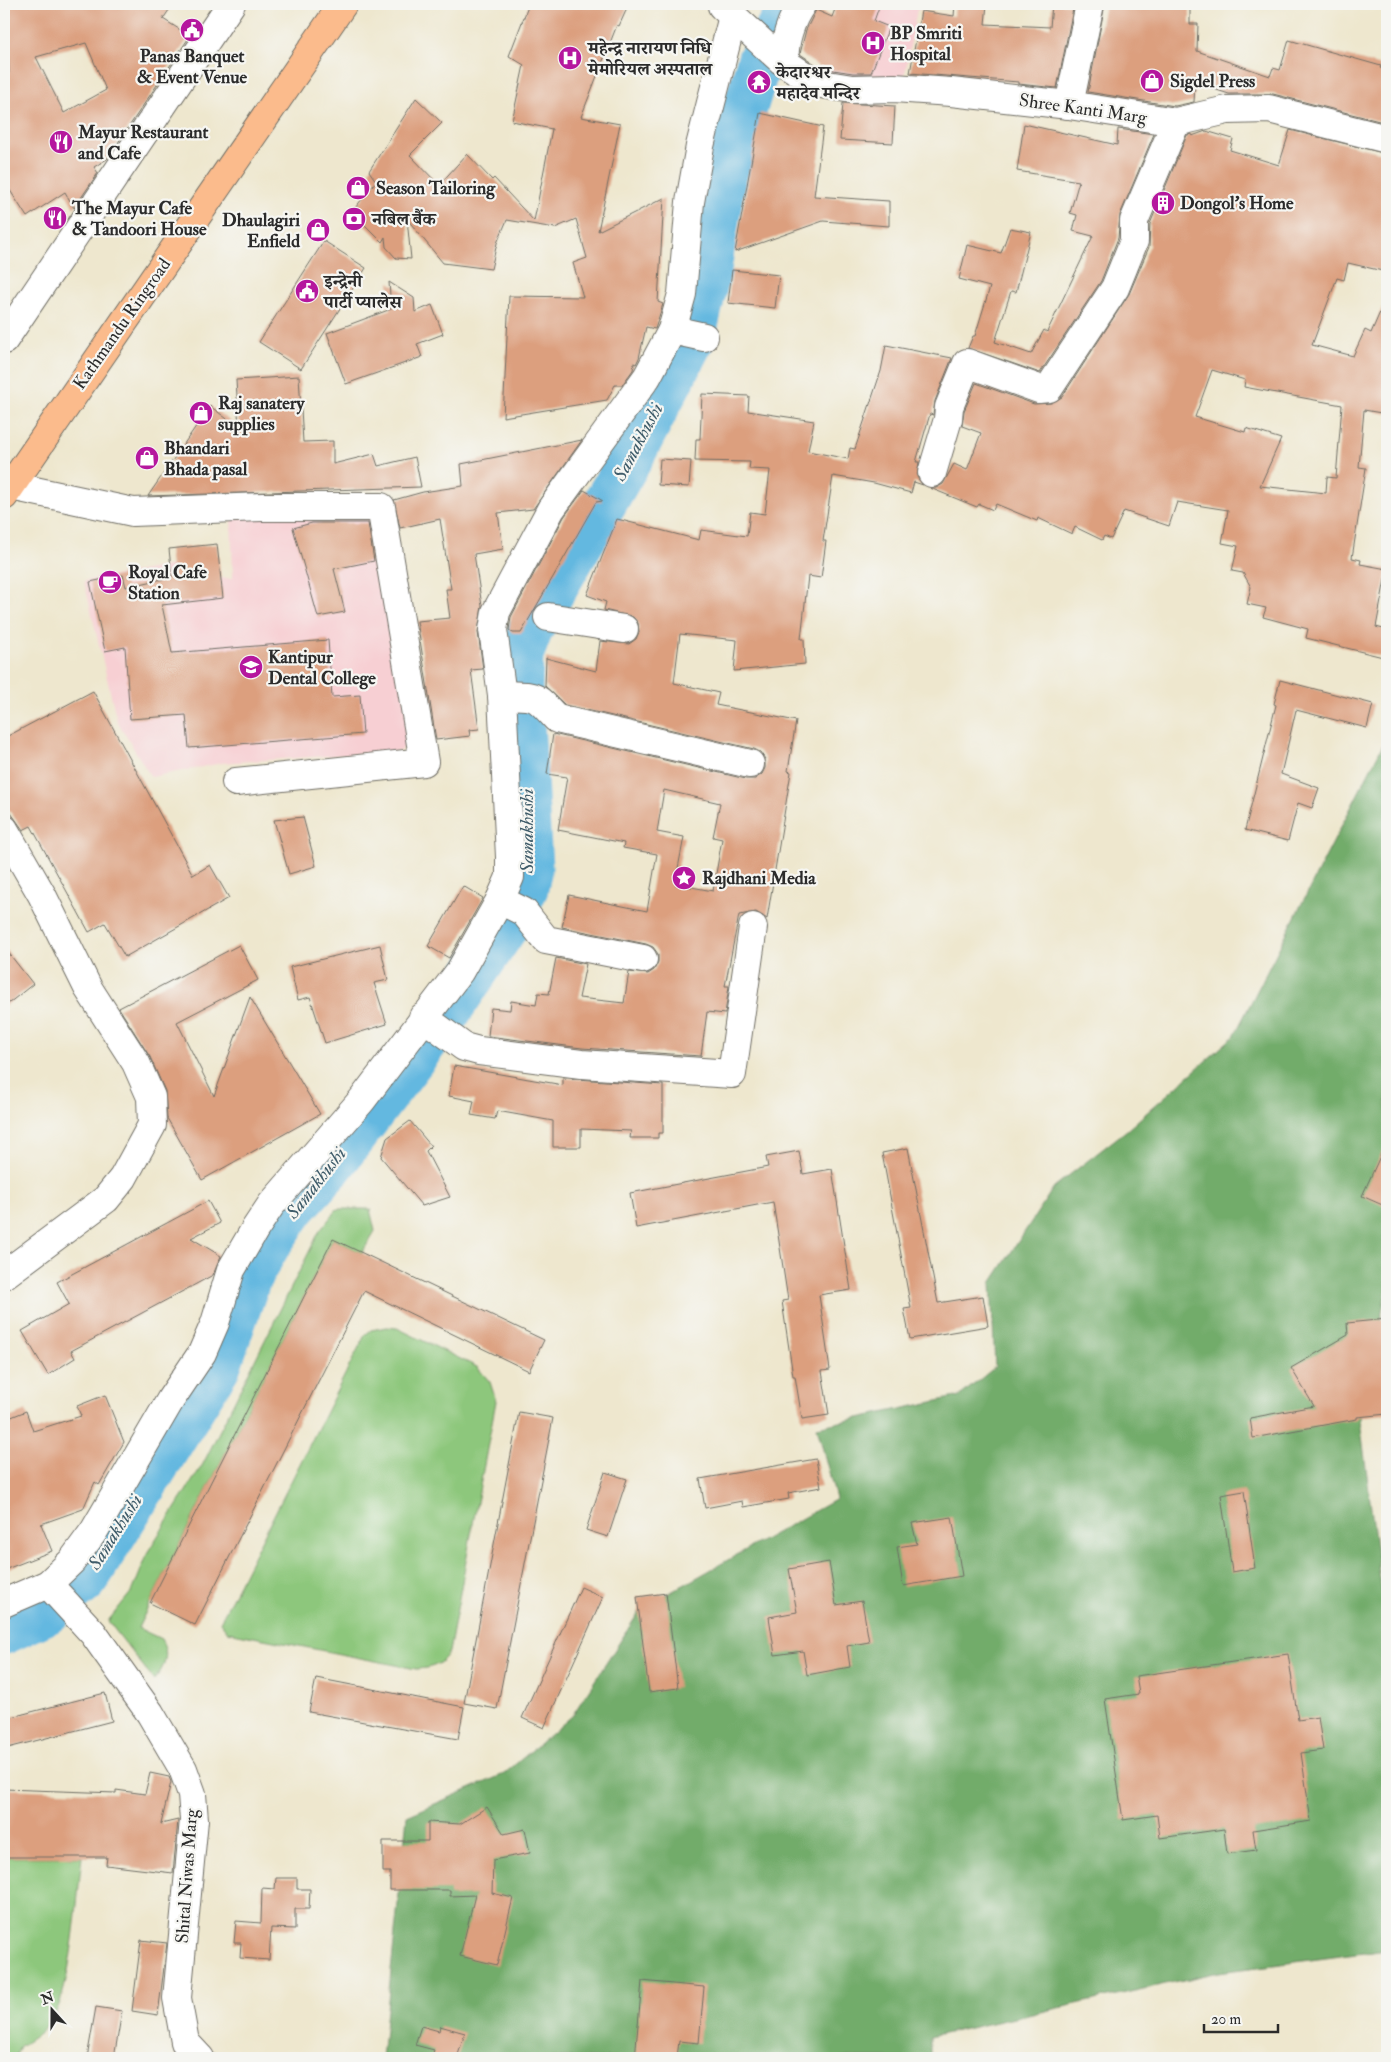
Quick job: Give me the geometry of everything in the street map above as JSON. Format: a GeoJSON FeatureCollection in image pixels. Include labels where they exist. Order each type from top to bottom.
{"type":"FeatureCollection","features":[{"type":"Feature","properties":{"kind":"highway","name":"Kathmandu Ringroad"},"geometry":{"type":"LineString","coordinates":[[7,491],[343,4]]}},
{"type":"Feature","properties":{"kind":"street"},"geometry":{"type":"LineString","coordinates":[[4,340],[231,4]]}},
{"type":"Feature","properties":{"kind":"street"},"geometry":{"type":"LineString","coordinates":[[783,61],[794,15],[802,4]]}},
{"type":"Feature","properties":{"kind":"street"},"geometry":{"type":"LineString","coordinates":[[1069,105],[1090,4]]}},
{"type":"Feature","properties":{"kind":"street"},"geometry":{"type":"LineString","coordinates":[[4,1603],[52,1589],[94,1531],[171,1399],[202,1353],[215,1323],[231,1270],[260,1221],[271,1205],[431,1023],[460,970],[511,905],[510,857],[514,695],[493,630],[496,612],[551,509],[647,377],[686,333],[682,294],[690,202],[727,10]]}},
{"type":"Feature","properties":{"kind":"street","name":"Shree Kanti Marg"},"geometry":{"type":"LineString","coordinates":[[727,10],[783,61],[815,83],[852,89],[894,88],[952,92],[1069,105],[1176,122],[1227,110],[1268,109],[1387,140]]}},
{"type":"Feature","properties":{"kind":"street"},"geometry":{"type":"LineString","coordinates":[[932,473],[948,419],[949,407],[967,363],[1039,389],[1049,388],[1115,288],[1134,241],[1134,221],[1176,122]]}},
{"type":"Feature","properties":{"kind":"street"},"geometry":{"type":"LineString","coordinates":[[7,491],[133,512],[263,507],[381,507],[424,762],[236,782]]}},
{"type":"Feature","properties":{"kind":"street"},"geometry":{"type":"LineString","coordinates":[[548,617],[624,628]]}},
{"type":"Feature","properties":{"kind":"street"},"geometry":{"type":"LineString","coordinates":[[514,695],[537,698],[557,719],[750,764]]}},
{"type":"Feature","properties":{"kind":"street"},"geometry":{"type":"LineString","coordinates":[[4,829],[42,895],[88,988],[136,1063],[151,1097],[152,1125],[122,1178],[106,1199],[4,1275]]}},
{"type":"Feature","properties":{"kind":"street"},"geometry":{"type":"LineString","coordinates":[[511,905],[546,940],[643,958]]}},
{"type":"Feature","properties":{"kind":"street"},"geometry":{"type":"LineString","coordinates":[[431,1023],[464,1047],[479,1051],[590,1065],[732,1074],[753,927]]}},
{"type":"Feature","properties":{"kind":"street","name":"Shital Niwas Marg"},"geometry":{"type":"LineString","coordinates":[[52,1589],[93,1633],[150,1713],[183,1769],[192,1794],[194,1820],[178,1998],[180,2022],[185,2042],[200,2058]]}},
{"type":"Feature","properties":{"kind":"shaded area","name":"BP Smriti Hospital"},"geometry":{"type":"Polygon","coordinates":[[[828,4],[954,4],[917,10],[903,84],[843,80],[826,71],[845,14],[827,6],[828,4]]]}},
{"type":"Feature","properties":{"kind":"shaded area","name":"Kantipur Dental College"},"geometry":{"type":"Polygon","coordinates":[[[372,511],[411,737],[401,751],[222,763],[151,777],[117,721],[84,581],[185,563],[187,579],[233,578],[231,515],[372,511]]]}},
{"type":"Feature","properties":{"kind":"green space"},"geometry":{"type":"Polygon","coordinates":[[[1387,737],[1387,1287],[1360,1420],[1387,1634],[1387,1950],[1219,1972],[930,2037],[930,2058],[382,2058],[407,1816],[504,1774],[572,1716],[641,1609],[836,1499],[817,1427],[960,1396],[995,1367],[991,1283],[1054,1187],[1127,1130],[1234,1036],[1387,737]]]}},
{"type":"Feature","properties":{"kind":"green space"},"geometry":{"type":"Polygon","coordinates":[[[337,1209],[370,1209],[375,1231],[362,1253],[333,1239],[150,1603],[138,1628],[161,1639],[166,1655],[161,1670],[154,1680],[108,1621],[133,1590],[149,1550],[203,1464],[319,1232],[337,1209]]]}},
{"type":"Feature","properties":{"kind":"green space"},"geometry":{"type":"Polygon","coordinates":[[[387,1327],[397,1328],[477,1367],[490,1382],[496,1401],[449,1652],[439,1663],[426,1668],[416,1669],[228,1632],[220,1622],[365,1335],[371,1330],[387,1327]]]}},
{"type":"Feature","properties":{"kind":"green space"},"geometry":{"type":"Polygon","coordinates":[[[4,1857],[82,1857],[73,1942],[59,2006],[45,2028],[20,2046],[15,2058],[4,2058],[4,1857]]]}},
{"type":"Feature","properties":{"kind":"building"},"geometry":{"type":"Polygon","coordinates":[[[7,4],[173,4],[163,19],[190,36],[107,159],[94,167],[98,173],[74,208],[65,192],[27,217],[4,181],[4,75],[9,73],[7,4]],[[86,43],[36,57],[64,113],[106,90],[86,43]]]}},
{"type":"Feature","properties":{"kind":"building"},"geometry":{"type":"Polygon","coordinates":[[[529,4],[629,4],[619,26],[617,25],[581,117],[620,124],[598,231],[664,198],[658,302],[663,304],[655,329],[646,327],[639,358],[636,364],[634,363],[633,370],[622,385],[615,385],[607,400],[503,417],[509,296],[583,297],[573,263],[587,258],[576,219],[555,228],[507,220],[497,243],[491,269],[443,263],[407,219],[411,259],[396,258],[386,247],[385,237],[382,242],[352,212],[376,181],[369,171],[416,98],[442,123],[410,155],[439,185],[467,154],[492,180],[494,178],[534,221],[552,129],[512,121],[524,65],[509,56],[529,4]]]}},
{"type":"Feature","properties":{"kind":"building"},"geometry":{"type":"Polygon","coordinates":[[[837,4],[880,4],[874,21],[889,27],[871,73],[853,73],[821,68],[800,54],[806,30],[816,10],[832,17],[837,4]]]}},
{"type":"Feature","properties":{"kind":"building"},"geometry":{"type":"Polygon","coordinates":[[[955,4],[987,4],[985,24],[1050,27],[1052,4],[1074,4],[1057,88],[1018,84],[1018,82],[910,73],[921,11],[954,16],[955,4]]]}},
{"type":"Feature","properties":{"kind":"building"},"geometry":{"type":"Polygon","coordinates":[[[1105,4],[1190,4],[1190,24],[1198,24],[1197,51],[1270,76],[1273,68],[1280,70],[1289,40],[1381,66],[1380,68],[1387,70],[1387,123],[1273,94],[1229,94],[1195,83],[1194,102],[1175,106],[1088,92],[1105,4]]]}},
{"type":"Feature","properties":{"kind":"building"},"geometry":{"type":"Polygon","coordinates":[[[843,103],[895,106],[893,143],[840,140],[843,103]]]}},
{"type":"Feature","properties":{"kind":"building"},"geometry":{"type":"Polygon","coordinates":[[[760,113],[823,127],[814,196],[889,201],[889,226],[823,221],[735,252],[760,113]]]}},
{"type":"Feature","properties":{"kind":"building"},"geometry":{"type":"Polygon","coordinates":[[[1024,124],[1117,145],[1118,129],[1154,134],[1120,215],[1118,238],[1101,281],[1040,373],[968,348],[973,336],[975,336],[990,287],[959,279],[967,245],[1001,253],[1010,228],[1031,232],[1016,292],[1011,291],[995,342],[1031,354],[1044,330],[1047,332],[1093,236],[1073,231],[1077,215],[1070,213],[1079,181],[1017,171],[1024,124]]]}},
{"type":"Feature","properties":{"kind":"building"},"geometry":{"type":"Polygon","coordinates":[[[1290,130],[1387,154],[1387,272],[1348,263],[1344,280],[1337,278],[1312,345],[1353,356],[1365,330],[1371,333],[1387,296],[1387,414],[1364,410],[1359,467],[1366,468],[1352,558],[1361,560],[1360,564],[1387,569],[1376,627],[1387,630],[1387,658],[1306,638],[1308,629],[1263,617],[1266,608],[1247,604],[1251,587],[1243,573],[1232,571],[1238,546],[1222,543],[1228,510],[1177,502],[1169,526],[1124,511],[1111,539],[1104,536],[1102,540],[1075,527],[1072,534],[1038,518],[1037,521],[996,504],[993,510],[979,504],[977,507],[930,488],[936,488],[943,484],[954,464],[967,470],[981,433],[962,426],[964,411],[976,383],[1034,404],[1051,403],[1062,397],[1129,294],[1149,247],[1150,224],[1187,135],[1192,134],[1192,136],[1206,131],[1233,139],[1230,150],[1279,165],[1290,130]],[[1212,370],[1195,417],[1245,432],[1246,428],[1281,439],[1260,486],[1326,493],[1327,477],[1336,478],[1342,405],[1244,387],[1245,380],[1212,370]]]}},
{"type":"Feature","properties":{"kind":"building"},"geometry":{"type":"Polygon","coordinates":[[[324,241],[366,268],[301,369],[259,342],[324,241]]]}},
{"type":"Feature","properties":{"kind":"building"},"geometry":{"type":"Polygon","coordinates":[[[732,270],[779,275],[775,308],[728,303],[732,270]]]}},
{"type":"Feature","properties":{"kind":"building"},"geometry":{"type":"Polygon","coordinates":[[[389,282],[414,298],[415,312],[432,305],[443,334],[417,344],[422,357],[346,384],[327,333],[391,309],[389,282]]]}},
{"type":"Feature","properties":{"kind":"building"},"geometry":{"type":"Polygon","coordinates":[[[886,345],[952,358],[935,401],[933,415],[930,414],[916,462],[919,462],[917,477],[923,485],[914,482],[911,493],[874,483],[833,476],[823,541],[826,541],[821,578],[808,576],[801,639],[804,639],[805,664],[734,671],[737,640],[680,634],[674,683],[719,693],[716,705],[796,721],[788,771],[791,772],[767,919],[756,912],[739,915],[725,986],[729,986],[725,1014],[707,1012],[701,1056],[582,1048],[488,1036],[491,1008],[510,1010],[511,1001],[536,1005],[538,993],[549,994],[556,958],[586,964],[579,998],[624,1003],[629,972],[648,974],[654,970],[658,962],[658,954],[653,947],[646,944],[562,927],[569,895],[647,911],[657,854],[623,848],[624,843],[558,830],[567,777],[547,774],[553,734],[746,779],[755,779],[762,774],[765,768],[765,759],[760,752],[754,749],[565,705],[545,686],[546,658],[596,671],[600,641],[629,644],[636,639],[639,632],[638,623],[633,617],[604,610],[606,602],[587,595],[617,519],[699,540],[701,530],[747,536],[750,512],[765,514],[770,470],[749,469],[750,462],[695,461],[696,439],[700,439],[702,394],[749,396],[748,411],[814,421],[808,451],[848,459],[850,448],[855,449],[881,371],[886,345]],[[664,790],[657,832],[684,837],[675,884],[713,891],[722,839],[713,837],[720,803],[664,790]]]}},
{"type":"Feature","properties":{"kind":"building"},"geometry":{"type":"Polygon","coordinates":[[[299,376],[303,442],[333,441],[333,464],[374,454],[378,466],[415,457],[421,487],[148,496],[210,406],[239,428],[236,380],[299,376]]]}},
{"type":"Feature","properties":{"kind":"building"},"geometry":{"type":"Polygon","coordinates":[[[582,440],[533,509],[498,513],[503,549],[474,554],[482,606],[478,632],[483,669],[471,670],[479,729],[469,730],[470,736],[436,740],[417,621],[450,618],[446,589],[451,589],[440,519],[400,528],[394,500],[423,492],[463,486],[461,464],[582,440]]]}},
{"type":"Feature","properties":{"kind":"building"},"geometry":{"type":"Polygon","coordinates":[[[660,459],[691,461],[689,487],[658,485],[660,459]]]}},
{"type":"Feature","properties":{"kind":"building"},"geometry":{"type":"Polygon","coordinates":[[[584,490],[603,501],[596,502],[521,633],[513,633],[509,630],[511,617],[564,517],[584,490]]]}},
{"type":"Feature","properties":{"kind":"building"},"geometry":{"type":"Polygon","coordinates":[[[312,523],[368,523],[374,561],[334,569],[345,612],[318,617],[293,528],[312,523]]]}},
{"type":"Feature","properties":{"kind":"building"},"geometry":{"type":"Polygon","coordinates":[[[217,544],[223,598],[162,605],[172,653],[328,640],[332,697],[360,695],[363,734],[189,748],[186,715],[130,719],[125,647],[105,651],[90,582],[123,575],[126,587],[172,577],[169,549],[217,544]]]}},
{"type":"Feature","properties":{"kind":"building"},"geometry":{"type":"Polygon","coordinates":[[[1280,680],[1373,704],[1367,728],[1296,710],[1281,774],[1319,788],[1312,808],[1298,803],[1288,841],[1245,830],[1276,705],[1274,704],[1280,680]]]}},
{"type":"Feature","properties":{"kind":"building"},"geometry":{"type":"Polygon","coordinates":[[[93,691],[193,875],[210,865],[229,898],[125,957],[105,923],[89,932],[31,826],[23,830],[4,803],[4,738],[93,691]]]}},
{"type":"Feature","properties":{"kind":"building"},"geometry":{"type":"Polygon","coordinates":[[[303,817],[316,866],[289,874],[274,820],[303,817]]]}},
{"type":"Feature","properties":{"kind":"building"},"geometry":{"type":"Polygon","coordinates":[[[463,886],[483,898],[449,958],[428,946],[463,886]]]}},
{"type":"Feature","properties":{"kind":"building"},"geometry":{"type":"Polygon","coordinates":[[[239,945],[258,980],[177,1022],[214,1096],[250,997],[320,1114],[202,1180],[167,1118],[165,1091],[150,1057],[119,1008],[239,945]]]}},
{"type":"Feature","properties":{"kind":"building"},"geometry":{"type":"Polygon","coordinates":[[[380,945],[388,980],[374,983],[387,1024],[325,1043],[310,997],[298,1000],[290,967],[380,945]]]}},
{"type":"Feature","properties":{"kind":"building"},"geometry":{"type":"Polygon","coordinates":[[[4,947],[33,984],[4,1007],[4,947]]]}},
{"type":"Feature","properties":{"kind":"building"},"geometry":{"type":"Polygon","coordinates":[[[454,1066],[563,1085],[563,1078],[663,1085],[663,1133],[658,1133],[658,1138],[630,1138],[631,1131],[581,1129],[581,1147],[553,1147],[553,1121],[497,1111],[495,1119],[471,1115],[474,1101],[449,1096],[454,1066]]]}},
{"type":"Feature","properties":{"kind":"building"},"geometry":{"type":"Polygon","coordinates":[[[410,1121],[431,1146],[426,1151],[450,1197],[422,1206],[381,1157],[387,1138],[410,1121]]]}},
{"type":"Feature","properties":{"kind":"building"},"geometry":{"type":"Polygon","coordinates":[[[1387,1141],[1387,1207],[1362,1196],[1387,1141]]]}},
{"type":"Feature","properties":{"kind":"building"},"geometry":{"type":"Polygon","coordinates":[[[908,1148],[938,1303],[983,1296],[988,1326],[910,1339],[904,1309],[911,1308],[882,1153],[908,1148]]]}},
{"type":"Feature","properties":{"kind":"building"},"geometry":{"type":"Polygon","coordinates":[[[799,1151],[803,1174],[832,1169],[851,1290],[819,1295],[830,1370],[822,1371],[829,1415],[802,1419],[795,1376],[793,1376],[782,1301],[788,1300],[773,1202],[636,1228],[630,1193],[768,1167],[766,1157],[799,1151]]]}},
{"type":"Feature","properties":{"kind":"building"},"geometry":{"type":"Polygon","coordinates":[[[208,1201],[220,1223],[191,1238],[221,1256],[213,1275],[71,1351],[75,1358],[48,1375],[22,1331],[69,1304],[57,1282],[208,1201]]]}},
{"type":"Feature","properties":{"kind":"building"},"geometry":{"type":"Polygon","coordinates":[[[333,1239],[544,1340],[529,1371],[364,1291],[195,1625],[150,1603],[333,1239]]]}},
{"type":"Feature","properties":{"kind":"building"},"geometry":{"type":"Polygon","coordinates":[[[1387,1319],[1387,1414],[1357,1417],[1357,1419],[1253,1438],[1250,1418],[1314,1406],[1291,1368],[1348,1335],[1347,1323],[1387,1319]]]}},
{"type":"Feature","properties":{"kind":"building"},"geometry":{"type":"Polygon","coordinates":[[[105,1395],[124,1442],[99,1485],[95,1482],[83,1509],[41,1524],[52,1551],[4,1570],[4,1420],[26,1411],[33,1431],[81,1416],[77,1406],[105,1395]]]}},
{"type":"Feature","properties":{"kind":"building"},"geometry":{"type":"Polygon","coordinates":[[[519,1412],[553,1418],[497,1709],[464,1703],[519,1412]]]}},
{"type":"Feature","properties":{"kind":"building"},"geometry":{"type":"Polygon","coordinates":[[[816,1459],[821,1487],[788,1493],[789,1499],[743,1507],[742,1501],[705,1508],[700,1479],[816,1459]]]}},
{"type":"Feature","properties":{"kind":"building"},"geometry":{"type":"Polygon","coordinates":[[[605,1472],[627,1479],[608,1537],[586,1530],[605,1472]]]}},
{"type":"Feature","properties":{"kind":"building"},"geometry":{"type":"Polygon","coordinates":[[[1244,1491],[1255,1568],[1232,1572],[1221,1495],[1244,1491]]]}},
{"type":"Feature","properties":{"kind":"building"},"geometry":{"type":"Polygon","coordinates":[[[952,1517],[962,1576],[903,1586],[897,1547],[917,1544],[912,1523],[952,1517]]]}},
{"type":"Feature","properties":{"kind":"building"},"geometry":{"type":"Polygon","coordinates":[[[829,1562],[836,1605],[862,1601],[869,1642],[847,1646],[850,1667],[807,1675],[803,1651],[775,1655],[769,1617],[797,1612],[789,1569],[829,1562]]]}},
{"type":"Feature","properties":{"kind":"building"},"geometry":{"type":"Polygon","coordinates":[[[581,1587],[603,1597],[544,1728],[522,1718],[581,1587]]]}},
{"type":"Feature","properties":{"kind":"building"},"geometry":{"type":"Polygon","coordinates":[[[666,1593],[678,1688],[649,1692],[637,1597],[666,1593]]]}},
{"type":"Feature","properties":{"kind":"building"},"geometry":{"type":"Polygon","coordinates":[[[1288,1654],[1298,1720],[1318,1717],[1323,1750],[1301,1753],[1311,1821],[1253,1830],[1256,1850],[1227,1854],[1224,1829],[1160,1838],[1157,1815],[1123,1820],[1105,1699],[1139,1694],[1136,1676],[1288,1654]]]}},
{"type":"Feature","properties":{"kind":"building"},"geometry":{"type":"Polygon","coordinates":[[[316,1678],[464,1707],[458,1739],[309,1712],[316,1678]]]}},
{"type":"Feature","properties":{"kind":"building"},"geometry":{"type":"Polygon","coordinates":[[[105,1693],[112,1721],[4,1749],[4,1719],[105,1693]]]}},
{"type":"Feature","properties":{"kind":"building"},"geometry":{"type":"Polygon","coordinates":[[[150,1773],[169,1777],[171,1782],[161,1824],[178,1820],[173,1873],[106,1865],[107,1857],[4,1857],[4,1789],[116,1793],[116,1790],[145,1794],[150,1773]]]}},
{"type":"Feature","properties":{"kind":"building"},"geometry":{"type":"Polygon","coordinates":[[[487,1807],[504,1834],[525,1829],[530,1853],[493,1860],[492,1893],[513,1898],[497,1965],[460,1956],[475,1895],[450,1896],[450,1890],[390,1890],[390,1872],[383,1872],[383,1841],[428,1841],[428,1822],[460,1824],[487,1807]]]}},
{"type":"Feature","properties":{"kind":"building"},"geometry":{"type":"Polygon","coordinates":[[[276,1878],[297,1878],[297,1889],[310,1889],[309,1909],[295,1909],[295,1929],[271,1928],[269,1960],[240,1958],[241,1943],[234,1943],[236,1921],[261,1923],[262,1888],[275,1889],[276,1878]]]}},
{"type":"Feature","properties":{"kind":"building"},"geometry":{"type":"Polygon","coordinates":[[[141,1940],[167,1943],[158,2015],[132,2011],[141,1940]]]}},
{"type":"Feature","properties":{"kind":"building"},"geometry":{"type":"Polygon","coordinates":[[[642,1981],[704,1987],[699,2043],[679,2041],[677,2058],[635,2058],[642,1981]]]}},
{"type":"Feature","properties":{"kind":"building"},"geometry":{"type":"Polygon","coordinates":[[[96,2007],[122,2011],[114,2058],[87,2058],[96,2007]]]}},
{"type":"Feature","properties":{"kind":"building"},"geometry":{"type":"Polygon","coordinates":[[[421,2026],[439,2031],[440,2026],[465,2033],[457,2058],[431,2058],[434,2050],[415,2045],[421,2026]]]}},
{"type":"Feature","properties":{"kind":"waterway","name":"Samakhushi"},"geometry":{"type":"LineString","coordinates":[[4,1632],[47,1612],[86,1580],[218,1367],[249,1278],[270,1242],[294,1208],[329,1169],[450,1010],[510,921],[526,888],[530,867],[520,687],[521,655],[531,629],[632,456],[693,338],[709,269],[723,180],[760,59],[791,7]]}},
{"type":"Feature","properties":{"kind":"place","name":"Panas Banquet & Event Venue"},"geometry":{"type":"Point","coordinates":[192,30]}},
{"type":"Feature","properties":{"kind":"place","name":"BP Smriti Hospital"},"geometry":{"type":"Point","coordinates":[873,43]}},
{"type":"Feature","properties":{"kind":"place","name":"महेन्द्र नारायण निधि मेमोरियल अस्पताल"},"geometry":{"type":"Point","coordinates":[570,58]}},
{"type":"Feature","properties":{"kind":"place","name":"Sigdel Press"},"geometry":{"type":"Point","coordinates":[1152,81]}},
{"type":"Feature","properties":{"kind":"place","name":"केदारश्वर महादेव मन्दिर"},"geometry":{"type":"Point","coordinates":[759,82]}},
{"type":"Feature","properties":{"kind":"place","name":"Mayur Restaurant and Cafe"},"geometry":{"type":"Point","coordinates":[61,142]}},
{"type":"Feature","properties":{"kind":"place","name":"Season Tailoring"},"geometry":{"type":"Point","coordinates":[358,188]}},
{"type":"Feature","properties":{"kind":"place","name":"Dongol's Home"},"geometry":{"type":"Point","coordinates":[1163,203]}},
{"type":"Feature","properties":{"kind":"place","name":"The Mayur Cafe & Tandoori House"},"geometry":{"type":"Point","coordinates":[55,218]}},
{"type":"Feature","properties":{"kind":"place","name":"नबिल बैंक"},"geometry":{"type":"Point","coordinates":[354,219]}},
{"type":"Feature","properties":{"kind":"place","name":"Dhaulagiri Enfield"},"geometry":{"type":"Point","coordinates":[318,230]}},
{"type":"Feature","properties":{"kind":"place","name":"इन्द्रेनी पार्टी प्यालेस"},"geometry":{"type":"Point","coordinates":[307,291]}},
{"type":"Feature","properties":{"kind":"place","name":"Raj sanatery supplies"},"geometry":{"type":"Point","coordinates":[201,413]}},
{"type":"Feature","properties":{"kind":"place","name":"Bhandari Bhada pasal"},"geometry":{"type":"Point","coordinates":[147,458]}},
{"type":"Feature","properties":{"kind":"place","name":"Royal Cafe Station"},"geometry":{"type":"Point","coordinates":[110,582]}},
{"type":"Feature","properties":{"kind":"place","name":"Kantipur Dental College"},"geometry":{"type":"Point","coordinates":[251,667]}},
{"type":"Feature","properties":{"kind":"place","name":"Rajdhani Media"},"geometry":{"type":"Point","coordinates":[684,878]}}]}
